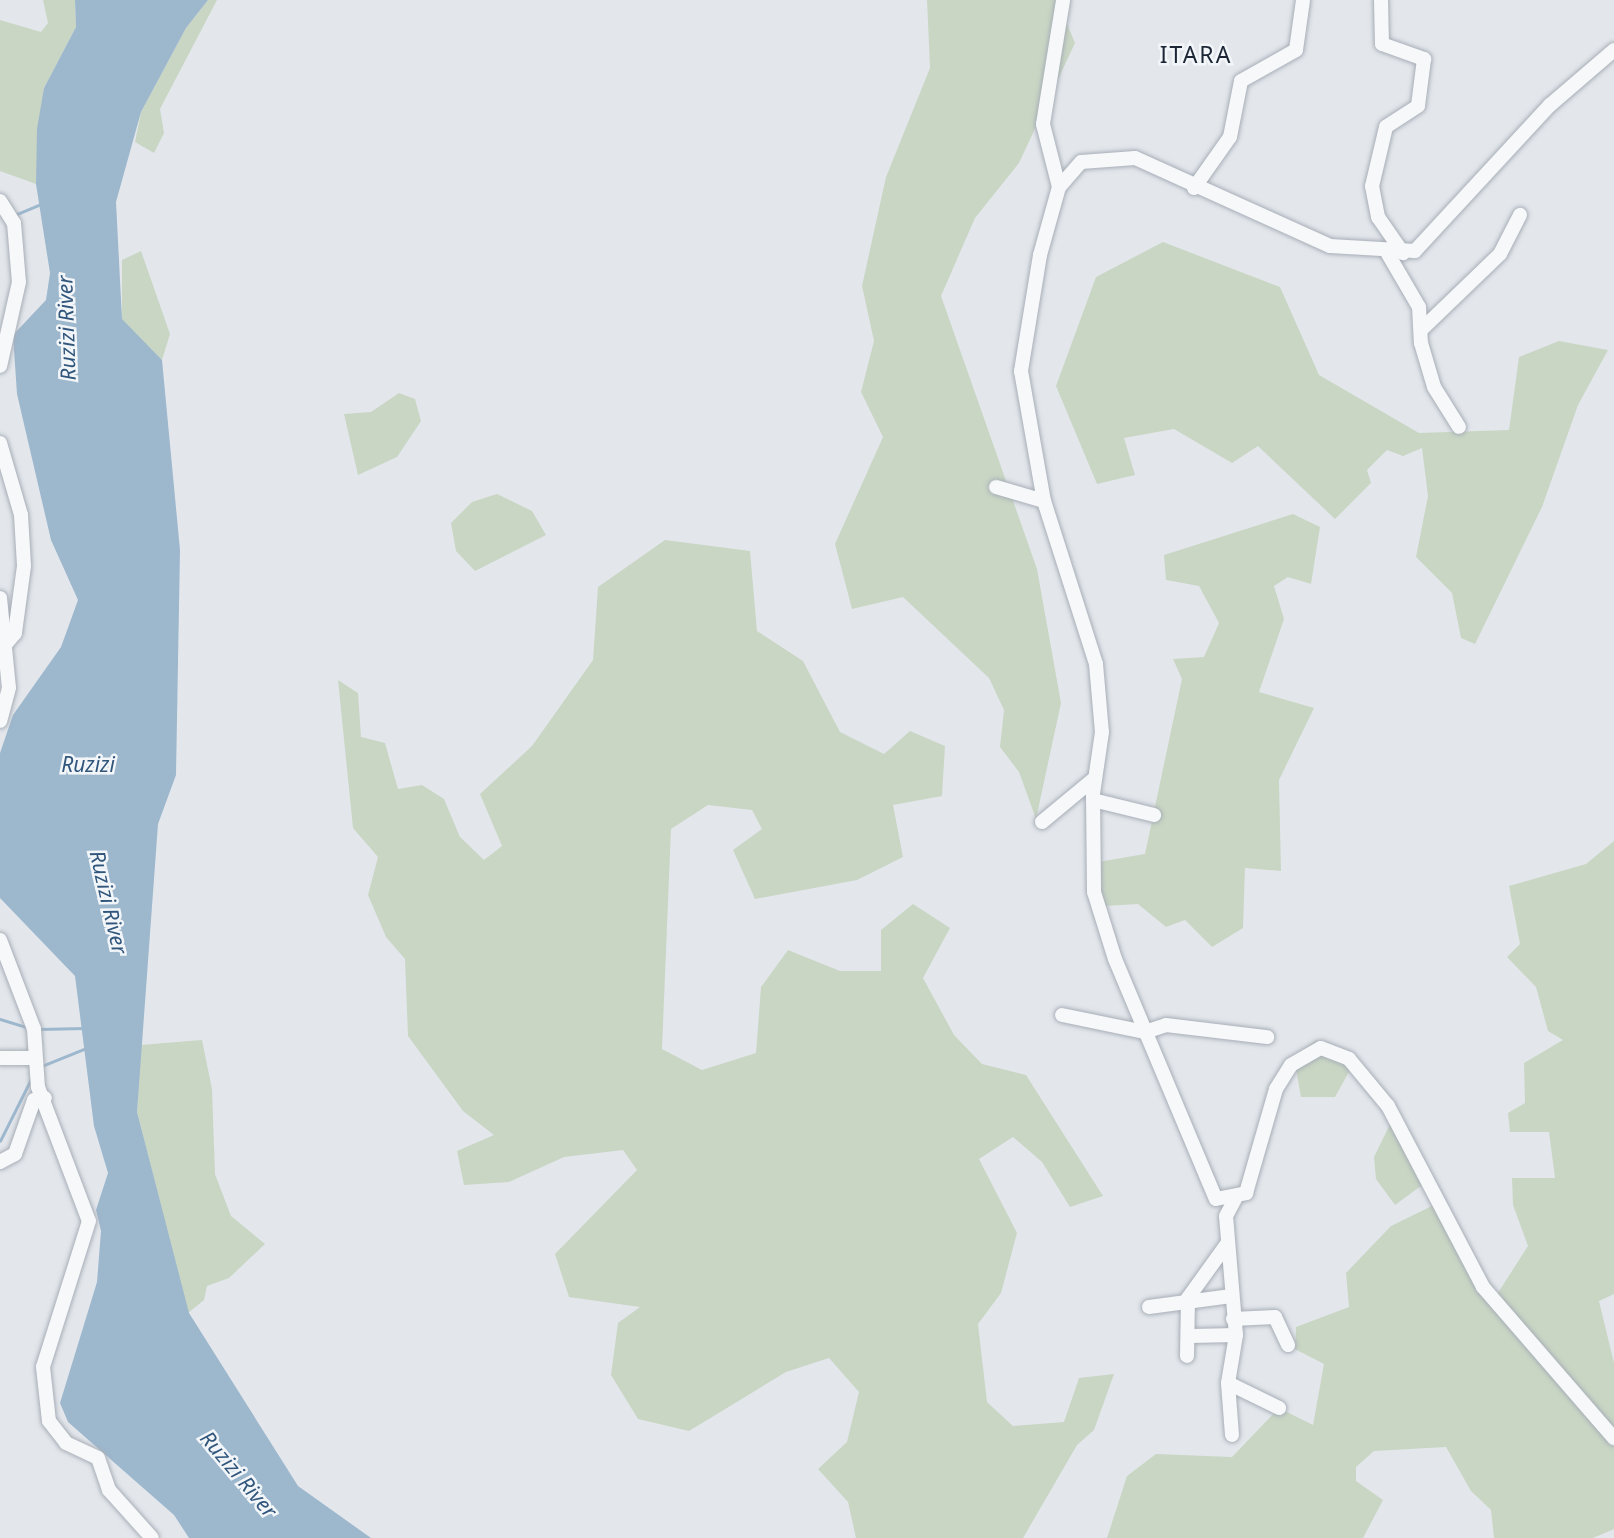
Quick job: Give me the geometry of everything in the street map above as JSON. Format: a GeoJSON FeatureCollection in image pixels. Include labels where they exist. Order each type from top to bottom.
{"type":"FeatureCollection","features":[{"type":"Feature","properties":{"kind":"street"},"geometry":{"type":"LineString","coordinates":[[1059,187],[1043,124],[1063,0]]}},
{"type":"Feature","properties":{"kind":"street"},"geometry":{"type":"LineString","coordinates":[[1195,188],[1230,137],[1241,81],[1296,50],[1303,0]]}},
{"type":"Feature","properties":{"kind":"street"},"geometry":{"type":"LineString","coordinates":[[1381,0],[1382,44],[1424,59],[1418,106],[1386,127],[1372,187],[1378,217],[1419,307],[1421,330],[1444,412],[1459,427]]}},
{"type":"Feature","properties":{"kind":"street"},"geometry":{"type":"LineString","coordinates":[[1614,50],[1541,114],[1440,229],[1395,253],[1330,246],[1195,188],[1135,158],[1115,157],[1081,162],[1059,187],[1040,255],[1021,371],[1044,501],[1096,664],[1102,732],[1093,800],[1094,891],[1145,1032],[1216,1199],[1235,1199],[1246,1193],[1283,1074],[1312,1050],[1349,1059],[1388,1106],[1483,1287],[1614,1438]]}},
{"type":"Feature","properties":{"kind":"street"},"geometry":{"type":"LineString","coordinates":[[0,201],[14,223],[19,282],[0,364]]}},
{"type":"Feature","properties":{"kind":"street"},"geometry":{"type":"LineString","coordinates":[[1421,330],[1500,254],[1520,215]]}},
{"type":"Feature","properties":{"kind":"street"},"geometry":{"type":"LineString","coordinates":[[0,443],[21,515],[24,566],[15,633],[3,651]]}},
{"type":"Feature","properties":{"kind":"street"},"geometry":{"type":"LineString","coordinates":[[996,487],[1044,501]]}},
{"type":"Feature","properties":{"kind":"street"},"geometry":{"type":"LineString","coordinates":[[0,598],[3,651],[8,674],[0,721]]}},
{"type":"Feature","properties":{"kind":"street"},"geometry":{"type":"LineString","coordinates":[[1042,822],[1096,778]]}},
{"type":"Feature","properties":{"kind":"street"},"geometry":{"type":"LineString","coordinates":[[1093,800],[1154,814]]}},
{"type":"Feature","properties":{"kind":"street"},"geometry":{"type":"LineString","coordinates":[[0,940],[34,1029],[36,1069],[65,1168],[89,1221],[43,1367],[49,1421],[66,1443],[98,1458],[109,1490],[152,1538]]}},
{"type":"Feature","properties":{"kind":"street"},"geometry":{"type":"LineString","coordinates":[[1062,1015],[1145,1032],[1166,1025],[1267,1037]]}},
{"type":"Feature","properties":{"kind":"street"},"geometry":{"type":"LineString","coordinates":[[0,1058],[36,1069]]}},
{"type":"Feature","properties":{"kind":"street"},"geometry":{"type":"LineString","coordinates":[[0,1162],[15,1154],[34,1100],[45,1098]]}},
{"type":"Feature","properties":{"kind":"street"},"geometry":{"type":"LineString","coordinates":[[1233,1435],[1228,1384],[1236,1335],[1226,1216],[1235,1199]]}},
{"type":"Feature","properties":{"kind":"street"},"geometry":{"type":"LineString","coordinates":[[1187,1356],[1191,1336],[1188,1298],[1227,1244]]}},
{"type":"Feature","properties":{"kind":"street"},"geometry":{"type":"LineString","coordinates":[[1149,1307],[1188,1298],[1231,1296]]}},
{"type":"Feature","properties":{"kind":"street"},"geometry":{"type":"LineString","coordinates":[[1233,1319],[1275,1317],[1288,1345]]}},
{"type":"Feature","properties":{"kind":"street"},"geometry":{"type":"LineString","coordinates":[[1191,1336],[1236,1335]]}},
{"type":"Feature","properties":{"kind":"street"},"geometry":{"type":"LineString","coordinates":[[1228,1384],[1279,1408]]}},
{"type":"Feature","properties":{"kind":"green space"},"geometry":{"type":"Polygon","coordinates":[[[43,0],[75,0],[76,27],[44,88],[36,184],[0,171],[0,20],[41,32],[48,23],[43,0]]]}},
{"type":"Feature","properties":{"kind":"green space"},"geometry":{"type":"Polygon","coordinates":[[[208,0],[217,0],[160,109],[164,133],[154,153],[135,142],[141,112],[186,28],[208,0]]]}},
{"type":"Feature","properties":{"kind":"green space"},"geometry":{"type":"Polygon","coordinates":[[[927,0],[1057,0],[1075,43],[1019,163],[975,218],[941,296],[1037,569],[1061,703],[1036,819],[1019,772],[1000,747],[1004,710],[989,678],[903,597],[852,609],[835,544],[883,437],[861,392],[874,341],[862,286],[886,177],[930,68],[927,0]]]}},
{"type":"Feature","properties":{"kind":"green space"},"geometry":{"type":"Polygon","coordinates":[[[1163,242],[1280,287],[1319,375],[1419,433],[1509,430],[1519,357],[1559,341],[1608,350],[1578,405],[1542,507],[1475,644],[1461,638],[1452,593],[1416,557],[1428,496],[1422,448],[1403,456],[1387,450],[1367,470],[1371,483],[1335,519],[1258,446],[1232,463],[1174,429],[1124,438],[1135,475],[1097,484],[1056,386],[1096,277],[1163,242]]]}},
{"type":"Feature","properties":{"kind":"green space"},"geometry":{"type":"Polygon","coordinates":[[[141,251],[170,334],[162,360],[122,320],[122,260],[141,251]]]}},
{"type":"Feature","properties":{"kind":"green space"},"geometry":{"type":"Polygon","coordinates":[[[399,393],[415,399],[421,421],[397,457],[358,475],[344,414],[371,412],[399,393]]]}},
{"type":"Feature","properties":{"kind":"green space"},"geometry":{"type":"Polygon","coordinates":[[[497,494],[532,511],[546,535],[475,571],[456,551],[451,523],[472,502],[497,494]]]}},
{"type":"Feature","properties":{"kind":"green space"},"geometry":{"type":"Polygon","coordinates":[[[1293,514],[1320,527],[1311,584],[1288,577],[1274,586],[1284,619],[1259,692],[1314,708],[1279,780],[1281,871],[1245,868],[1243,928],[1212,947],[1185,920],[1166,927],[1138,904],[1105,906],[1092,863],[1145,854],[1182,679],[1173,659],[1204,657],[1219,623],[1199,586],[1166,580],[1164,555],[1293,514]]]}},
{"type":"Feature","properties":{"kind":"green space"},"geometry":{"type":"Polygon","coordinates":[[[665,540],[750,551],[757,631],[803,661],[840,732],[884,754],[910,731],[945,746],[942,796],[893,805],[903,857],[857,880],[755,899],[733,850],[762,829],[752,810],[708,805],[671,829],[662,1049],[702,1070],[756,1053],[761,987],[788,950],[840,971],[881,971],[881,930],[913,904],[950,928],[923,978],[954,1035],[982,1064],[1026,1075],[1103,1196],[1070,1207],[1042,1162],[1013,1137],[979,1159],[1017,1233],[1001,1293],[978,1324],[987,1402],[1013,1426],[1064,1422],[1079,1378],[1114,1374],[1094,1430],[1077,1445],[1023,1538],[856,1538],[848,1502],[818,1469],[847,1442],[859,1392],[829,1358],[786,1372],[689,1431],[638,1419],[611,1375],[618,1323],[640,1307],[569,1297],[555,1254],[637,1170],[623,1150],[564,1157],[509,1182],[464,1185],[457,1151],[494,1135],[463,1111],[408,1036],[405,959],[386,937],[368,895],[378,857],[353,828],[338,680],[358,693],[361,737],[385,743],[398,789],[422,785],[444,799],[460,837],[484,860],[502,846],[480,794],[532,746],[593,660],[598,587],[665,540]]]}},
{"type":"Feature","properties":{"kind":"green space"},"geometry":{"type":"Polygon","coordinates":[[[1614,841],[1614,1294],[1599,1301],[1614,1363],[1614,1529],[1593,1538],[1494,1538],[1491,1510],[1471,1491],[1446,1447],[1374,1451],[1356,1467],[1356,1481],[1383,1500],[1363,1538],[1107,1538],[1127,1476],[1156,1454],[1232,1457],[1279,1408],[1313,1425],[1324,1364],[1295,1349],[1296,1327],[1349,1307],[1346,1273],[1391,1226],[1436,1204],[1494,1299],[1528,1246],[1513,1205],[1512,1178],[1555,1178],[1549,1132],[1510,1132],[1508,1113],[1525,1103],[1524,1063],[1563,1040],[1548,1031],[1536,987],[1507,957],[1520,944],[1509,886],[1586,864],[1614,841]]]}},
{"type":"Feature","properties":{"kind":"green space"},"geometry":{"type":"Polygon","coordinates":[[[202,1040],[212,1089],[215,1174],[231,1216],[265,1244],[229,1278],[207,1286],[204,1300],[188,1313],[137,1112],[140,1045],[202,1040]]]}},
{"type":"Feature","properties":{"kind":"green space"},"geometry":{"type":"Polygon","coordinates":[[[1316,1040],[1355,1061],[1335,1097],[1301,1097],[1294,1058],[1316,1040]]]}},
{"type":"Feature","properties":{"kind":"green space"},"geometry":{"type":"Polygon","coordinates":[[[1395,1114],[1425,1183],[1395,1205],[1376,1179],[1374,1157],[1395,1114]]]}},
{"type":"Feature","properties":{"kind":"water","name":"Ruzizi"},"geometry":{"type":"Polygon","coordinates":[[[75,0],[208,0],[186,28],[141,112],[116,202],[122,319],[162,360],[180,550],[176,775],[158,824],[137,1112],[189,1313],[298,1486],[371,1538],[189,1538],[174,1515],[68,1422],[60,1403],[97,1282],[101,1231],[96,1210],[108,1173],[94,1126],[75,976],[0,898],[0,753],[13,715],[61,647],[78,600],[51,540],[17,394],[13,335],[46,300],[50,273],[36,184],[37,129],[44,88],[76,27],[75,0]]]}},
{"type":"Feature","properties":{"kind":"waterway"},"geometry":{"type":"LineString","coordinates":[[15,215],[41,204]]}},
{"type":"Feature","properties":{"kind":"waterway"},"geometry":{"type":"LineString","coordinates":[[0,1019],[29,1028]]}},
{"type":"Feature","properties":{"kind":"waterway"},"geometry":{"type":"LineString","coordinates":[[39,1029],[85,1028]]}},
{"type":"Feature","properties":{"kind":"waterway"},"geometry":{"type":"LineString","coordinates":[[42,1066],[84,1049]]}},
{"type":"Feature","properties":{"kind":"waterway"},"geometry":{"type":"LineString","coordinates":[[0,1141],[31,1079]]}},
{"type":"Feature","properties":{"kind":"district","name":"ITARA"},"geometry":{"type":"Point","coordinates":[1196,54]}},
{"type":"Feature","properties":{"kind":"water label","name":"Ruzizi River"},"geometry":{"type":"Point","coordinates":[66,328]}},
{"type":"Feature","properties":{"kind":"water label","name":"Ruzizi River"},"geometry":{"type":"Point","coordinates":[109,902]}},
{"type":"Feature","properties":{"kind":"water label","name":"Ruzizi River"},"geometry":{"type":"Point","coordinates":[239,1474]}}]}
